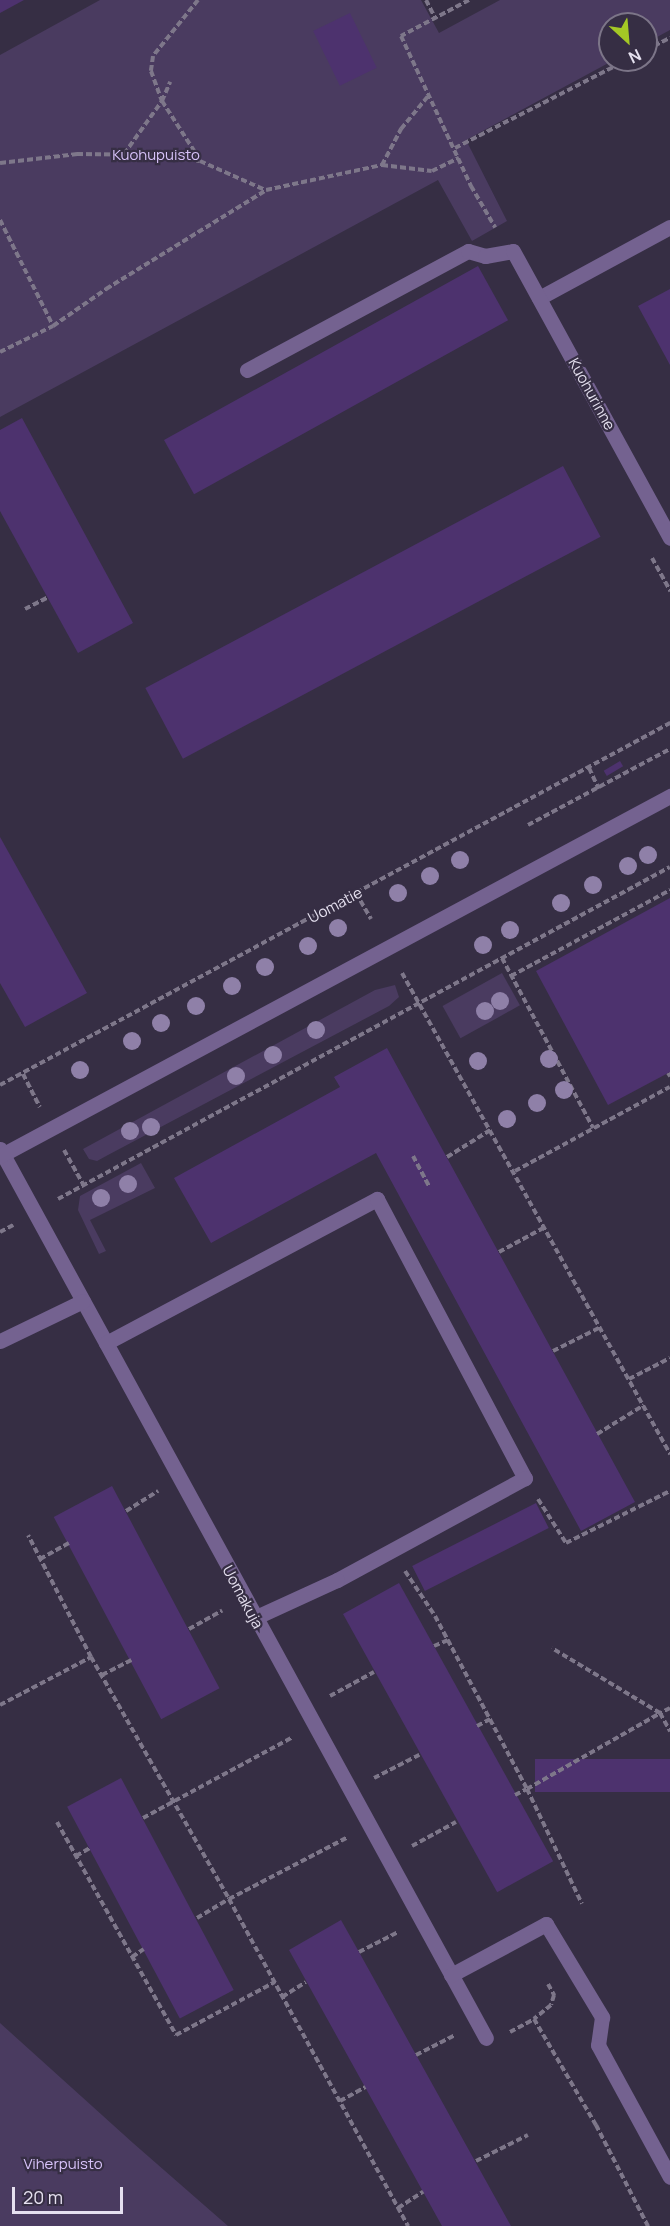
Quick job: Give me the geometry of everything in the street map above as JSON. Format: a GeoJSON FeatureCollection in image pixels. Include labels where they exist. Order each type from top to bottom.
{"type":"FeatureCollection","features":[{"type":"Feature","properties":{"kind":"street"},"geometry":{"type":"LineString","coordinates":[[539,298],[670,227]]}},
{"type":"Feature","properties":{"kind":"street"},"geometry":{"type":"LineString","coordinates":[[247,370],[468,251],[485,256],[513,251]]}},
{"type":"Feature","properties":{"kind":"street","name":"Kuohurinne"},"geometry":{"type":"LineString","coordinates":[[513,251],[670,538]]}},
{"type":"Feature","properties":{"kind":"street"},"geometry":{"type":"LineString","coordinates":[[1,1153],[670,796]]}},
{"type":"Feature","properties":{"kind":"street","name":"Uomakuja"},"geometry":{"type":"LineString","coordinates":[[1,1153],[368,1827],[486,2038]]}},
{"type":"Feature","properties":{"kind":"street"},"geometry":{"type":"LineString","coordinates":[[106,1343],[377,1199],[525,1478],[392,1550],[254,1618]]}},
{"type":"Feature","properties":{"kind":"street"},"geometry":{"type":"LineString","coordinates":[[0,1341],[83,1301]]}},
{"type":"Feature","properties":{"kind":"street"},"geometry":{"type":"LineString","coordinates":[[451,1975],[546,1924],[602,2017],[598,2045],[670,2177]]}},
{"type":"Feature","properties":{"kind":"path"},"geometry":{"type":"LineString","coordinates":[[198,0],[153,56],[151,71],[162,101],[200,161]]}},
{"type":"Feature","properties":{"kind":"path"},"geometry":{"type":"LineString","coordinates":[[426,0],[435,18]]}},
{"type":"Feature","properties":{"kind":"path"},"geometry":{"type":"LineString","coordinates":[[469,0],[401,36],[471,186],[513,251]]}},
{"type":"Feature","properties":{"kind":"path"},"geometry":{"type":"LineString","coordinates":[[455,148],[604,72]]}},
{"type":"Feature","properties":{"kind":"path"},"geometry":{"type":"LineString","coordinates":[[124,154],[162,101],[170,82]]}},
{"type":"Feature","properties":{"kind":"path"},"geometry":{"type":"LineString","coordinates":[[382,165],[401,129],[429,95]]}},
{"type":"Feature","properties":{"kind":"path"},"geometry":{"type":"LineString","coordinates":[[0,163],[78,154],[124,154],[200,161],[266,190]]}},
{"type":"Feature","properties":{"kind":"path"},"geometry":{"type":"LineString","coordinates":[[0,352],[54,326],[106,289],[266,190],[382,165],[432,171],[459,158]]}},
{"type":"Feature","properties":{"kind":"path"},"geometry":{"type":"LineString","coordinates":[[0,220],[54,326]]}},
{"type":"Feature","properties":{"kind":"path"},"geometry":{"type":"LineString","coordinates":[[25,609],[47,598]]}},
{"type":"Feature","properties":{"kind":"path","name":"Uomatie"},"geometry":{"type":"LineString","coordinates":[[0,1085],[670,723]]}},
{"type":"Feature","properties":{"kind":"path"},"geometry":{"type":"LineString","coordinates":[[528,825],[670,749]]}},
{"type":"Feature","properties":{"kind":"path"},"geometry":{"type":"LineString","coordinates":[[589,768],[599,789]]}},
{"type":"Feature","properties":{"kind":"path"},"geometry":{"type":"LineString","coordinates":[[0,1232],[670,867]]}},
{"type":"Feature","properties":{"kind":"path"},"geometry":{"type":"LineString","coordinates":[[511,976],[670,890]]}},
{"type":"Feature","properties":{"kind":"path"},"geometry":{"type":"LineString","coordinates":[[356,893],[371,919]]}},
{"type":"Feature","properties":{"kind":"path"},"geometry":{"type":"LineString","coordinates":[[591,933],[594,939]]}},
{"type":"Feature","properties":{"kind":"path"},"geometry":{"type":"LineString","coordinates":[[502,958],[593,1128]]}},
{"type":"Feature","properties":{"kind":"path"},"geometry":{"type":"LineString","coordinates":[[402,973],[430,1017],[670,1454]]}},
{"type":"Feature","properties":{"kind":"path"},"geometry":{"type":"LineString","coordinates":[[515,1171],[670,1087]]}},
{"type":"Feature","properties":{"kind":"path"},"geometry":{"type":"LineString","coordinates":[[447,1156],[492,1129]]}},
{"type":"Feature","properties":{"kind":"path"},"geometry":{"type":"LineString","coordinates":[[413,1156],[429,1186]]}},
{"type":"Feature","properties":{"kind":"path"},"geometry":{"type":"LineString","coordinates":[[499,1252],[545,1227]]}},
{"type":"Feature","properties":{"kind":"path"},"geometry":{"type":"LineString","coordinates":[[553,1351],[601,1327]]}},
{"type":"Feature","properties":{"kind":"path"},"geometry":{"type":"LineString","coordinates":[[629,1379],[670,1358]]}},
{"type":"Feature","properties":{"kind":"path"},"geometry":{"type":"LineString","coordinates":[[597,1434],[644,1405]]}},
{"type":"Feature","properties":{"kind":"path"},"geometry":{"type":"LineString","coordinates":[[525,1478],[566,1543],[670,1491]]}},
{"type":"Feature","properties":{"kind":"path"},"geometry":{"type":"LineString","coordinates":[[126,1511],[160,1491]]}},
{"type":"Feature","properties":{"kind":"path"},"geometry":{"type":"LineString","coordinates":[[28,1535],[91,1657],[229,1899],[408,2226]]}},
{"type":"Feature","properties":{"kind":"path"},"geometry":{"type":"LineString","coordinates":[[40,1559],[69,1543]]}},
{"type":"Feature","properties":{"kind":"path"},"geometry":{"type":"LineString","coordinates":[[392,1550],[448,1640],[527,1789],[582,1904]]}},
{"type":"Feature","properties":{"kind":"path"},"geometry":{"type":"LineString","coordinates":[[189,1629],[224,1610]]}},
{"type":"Feature","properties":{"kind":"path"},"geometry":{"type":"LineString","coordinates":[[434,1646],[448,1640]]}},
{"type":"Feature","properties":{"kind":"path"},"geometry":{"type":"LineString","coordinates":[[552,1648],[660,1713],[670,1731]]}},
{"type":"Feature","properties":{"kind":"path"},"geometry":{"type":"LineString","coordinates":[[0,1705],[91,1657]]}},
{"type":"Feature","properties":{"kind":"path"},"geometry":{"type":"LineString","coordinates":[[102,1675],[131,1660]]}},
{"type":"Feature","properties":{"kind":"path"},"geometry":{"type":"LineString","coordinates":[[330,1696],[374,1672]]}},
{"type":"Feature","properties":{"kind":"path"},"geometry":{"type":"LineString","coordinates":[[515,1795],[670,1708]]}},
{"type":"Feature","properties":{"kind":"path"},"geometry":{"type":"LineString","coordinates":[[477,1726],[490,1719]]}},
{"type":"Feature","properties":{"kind":"path"},"geometry":{"type":"LineString","coordinates":[[143,1818],[314,1727]]}},
{"type":"Feature","properties":{"kind":"path"},"geometry":{"type":"LineString","coordinates":[[375,1778],[419,1755]]}},
{"type":"Feature","properties":{"kind":"path"},"geometry":{"type":"LineString","coordinates":[[57,1822],[176,2035],[274,1983]]}},
{"type":"Feature","properties":{"kind":"path"},"geometry":{"type":"LineString","coordinates":[[412,1846],[456,1822]]}},
{"type":"Feature","properties":{"kind":"path"},"geometry":{"type":"LineString","coordinates":[[197,1918],[368,1827]]}},
{"type":"Feature","properties":{"kind":"path"},"geometry":{"type":"LineString","coordinates":[[76,1856],[90,1848]]}},
{"type":"Feature","properties":{"kind":"path"},"geometry":{"type":"LineString","coordinates":[[359,1952],[399,1931]]}},
{"type":"Feature","properties":{"kind":"path"},"geometry":{"type":"LineString","coordinates":[[132,1957],[144,1949]]}},
{"type":"Feature","properties":{"kind":"path"},"geometry":{"type":"LineString","coordinates":[[543,1976],[554,1995],[551,2005],[534,2019],[596,2125],[648,2226]]}},
{"type":"Feature","properties":{"kind":"path"},"geometry":{"type":"LineString","coordinates":[[282,1997],[306,1982]]}},
{"type":"Feature","properties":{"kind":"path"},"geometry":{"type":"LineString","coordinates":[[416,2055],[455,2035]]}},
{"type":"Feature","properties":{"kind":"path"},"geometry":{"type":"LineString","coordinates":[[339,2101],[365,2087]]}},
{"type":"Feature","properties":{"kind":"path"},"geometry":{"type":"LineString","coordinates":[[476,2162],[528,2135]]}},
{"type":"Feature","properties":{"kind":"path"},"geometry":{"type":"LineString","coordinates":[[398,2208],[423,2192]]}},
{"type":"Feature","properties":{"kind":"green space","name":"Kuohupuisto"},"geometry":{"type":"Polygon","coordinates":[[[100,0],[421,0],[439,33],[500,0],[670,0],[670,30],[658,36],[658,12],[598,12],[598,69],[466,140],[507,221],[472,241],[438,180],[0,417],[0,55],[100,0]]]}},
{"type":"Feature","properties":{"kind":"green space"},"geometry":{"type":"Polygon","coordinates":[[[502,973],[520,1005],[460,1038],[443,1006],[502,973]]]}},
{"type":"Feature","properties":{"kind":"green space"},"geometry":{"type":"Polygon","coordinates":[[[395,985],[399,997],[389,1006],[97,1161],[89,1159],[83,1149],[375,990],[395,985]]]}},
{"type":"Feature","properties":{"kind":"green space"},"geometry":{"type":"Polygon","coordinates":[[[141,1163],[155,1188],[90,1220],[106,1251],[99,1254],[78,1210],[80,1196],[141,1163]]]}},
{"type":"Feature","properties":{"kind":"green space","name":"Viherpuisto"},"geometry":{"type":"Polygon","coordinates":[[[0,2023],[133,2143],[228,2226],[0,2226],[0,2023]]]}},
{"type":"Feature","properties":{"kind":"building"},"geometry":{"type":"Polygon","coordinates":[[[0,0],[24,0],[0,13],[0,0]]]}},
{"type":"Feature","properties":{"kind":"building"},"geometry":{"type":"Polygon","coordinates":[[[350,13],[377,68],[340,86],[313,31],[350,13]]]}},
{"type":"Feature","properties":{"kind":"building"},"geometry":{"type":"Polygon","coordinates":[[[478,266],[508,320],[194,494],[164,440],[478,266]]]}},
{"type":"Feature","properties":{"kind":"building"},"geometry":{"type":"Polygon","coordinates":[[[670,289],[670,365],[638,306],[670,289]]]}},
{"type":"Feature","properties":{"kind":"building"},"geometry":{"type":"Polygon","coordinates":[[[22,418],[133,623],[78,653],[0,511],[0,430],[22,418]]]}},
{"type":"Feature","properties":{"kind":"building"},"geometry":{"type":"Polygon","coordinates":[[[563,466],[601,537],[183,759],[145,688],[563,466]]]}},
{"type":"Feature","properties":{"kind":"building"},"geometry":{"type":"Polygon","coordinates":[[[620,761],[623,766],[607,776],[604,771],[620,761]]]}},
{"type":"Feature","properties":{"kind":"building"},"geometry":{"type":"Polygon","coordinates":[[[0,837],[87,993],[25,1027],[0,983],[0,837]]]}},
{"type":"Feature","properties":{"kind":"building"},"geometry":{"type":"Polygon","coordinates":[[[670,898],[670,1072],[608,1105],[536,971],[670,898]]]}},
{"type":"Feature","properties":{"kind":"building"},"geometry":{"type":"Polygon","coordinates":[[[387,1048],[635,1502],[581,1531],[376,1153],[211,1243],[174,1178],[340,1087],[334,1077],[387,1048]]]}},
{"type":"Feature","properties":{"kind":"building"},"geometry":{"type":"Polygon","coordinates":[[[112,1486],[220,1688],[161,1719],[54,1517],[112,1486]]]}},
{"type":"Feature","properties":{"kind":"building"},"geometry":{"type":"Polygon","coordinates":[[[536,1503],[549,1528],[425,1591],[412,1566],[536,1503]]]}},
{"type":"Feature","properties":{"kind":"building"},"geometry":{"type":"Polygon","coordinates":[[[399,1583],[553,1861],[497,1892],[343,1614],[399,1583]]]}},
{"type":"Feature","properties":{"kind":"building"},"geometry":{"type":"Polygon","coordinates":[[[535,1759],[670,1759],[670,1792],[535,1792],[535,1759]]]}},
{"type":"Feature","properties":{"kind":"building"},"geometry":{"type":"Polygon","coordinates":[[[121,1778],[234,1990],[180,2019],[67,1807],[121,1778]]]}},
{"type":"Feature","properties":{"kind":"building"},"geometry":{"type":"Polygon","coordinates":[[[341,1920],[511,2226],[442,2226],[289,1950],[341,1920]]]}}]}
